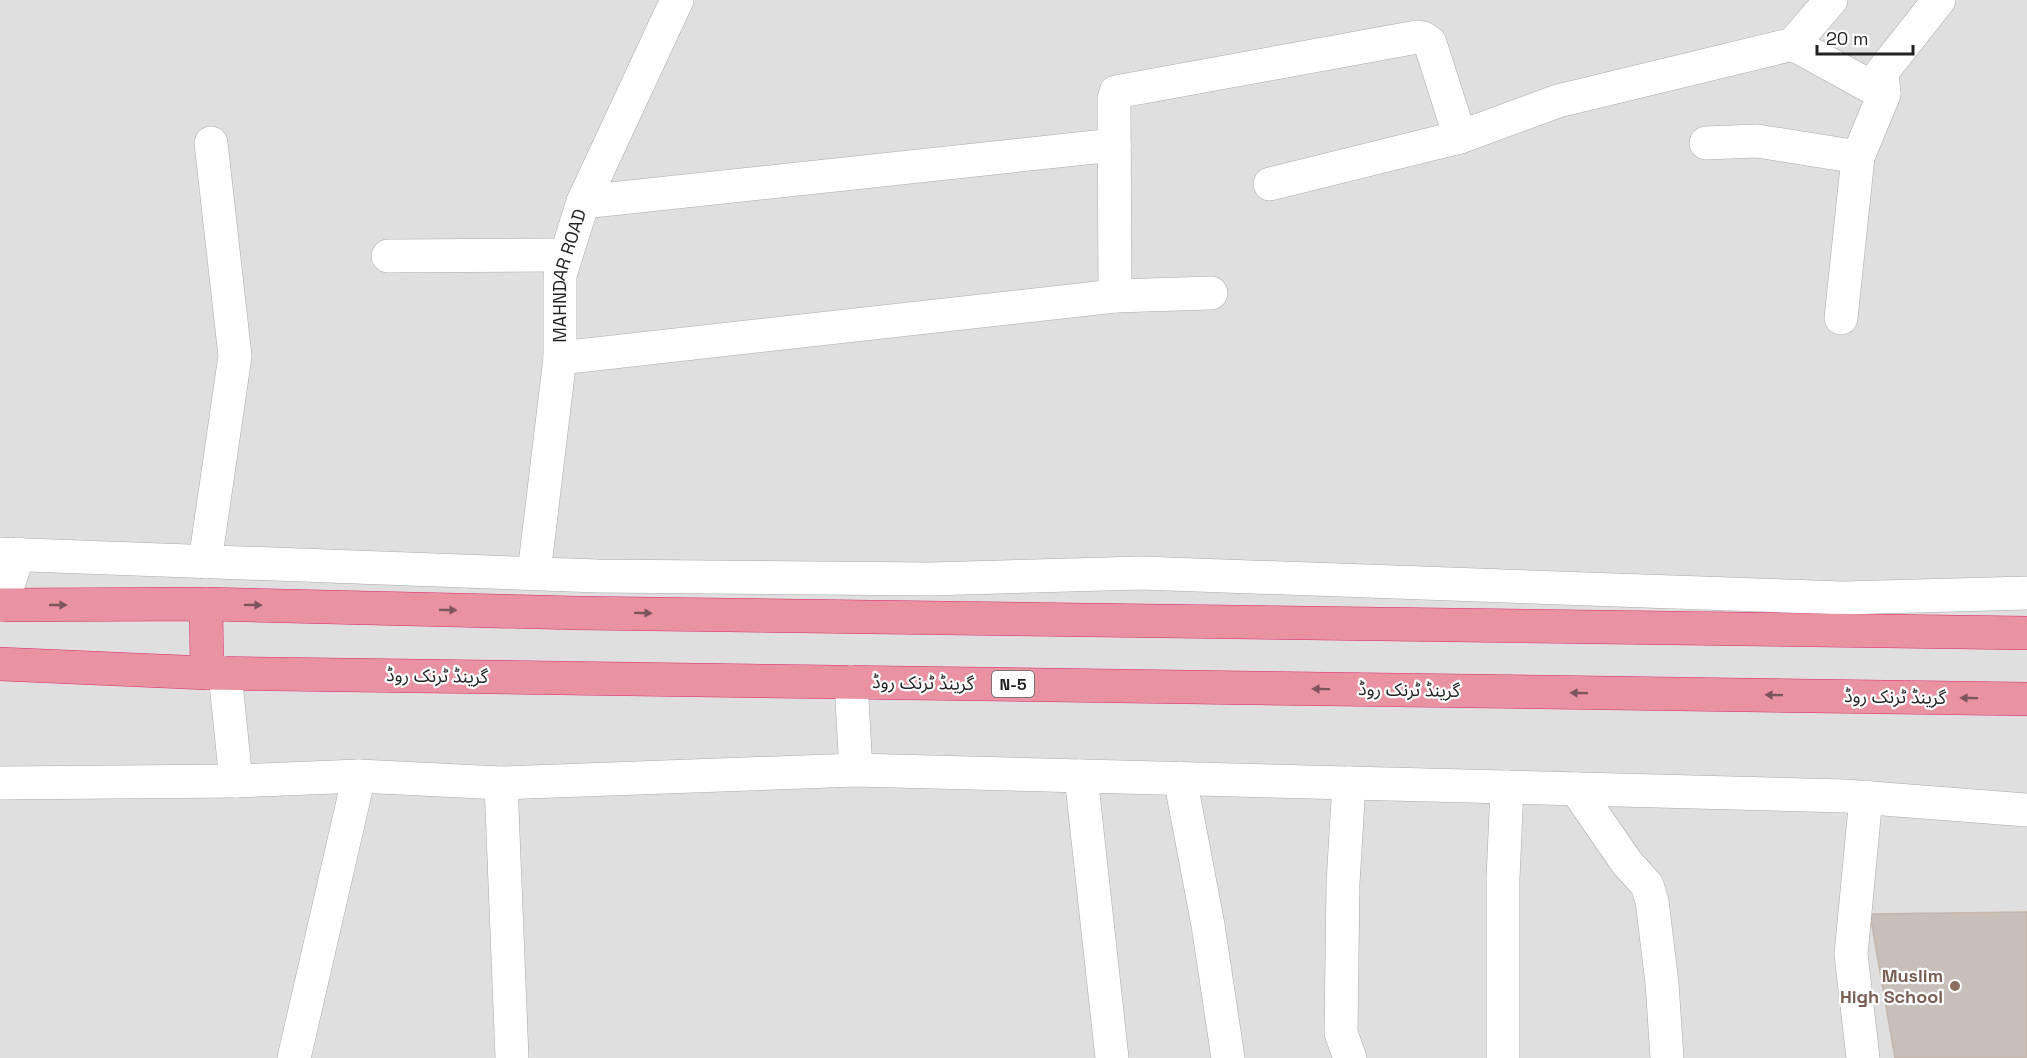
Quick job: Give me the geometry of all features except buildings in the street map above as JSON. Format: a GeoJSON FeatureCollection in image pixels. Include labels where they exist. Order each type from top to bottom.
{"type":"FeatureCollection","features":[{"type":"Feature","properties":{"kind":"highway"},"geometry":{"type":"LineString","coordinates":[[1,605],[207,604],[589,613],[2027,633]]}},
{"type":"Feature","properties":{"kind":"highway"},"geometry":{"type":"LineString","coordinates":[[207,604],[216,673]]}},
{"type":"Feature","properties":{"kind":"highway","name":"گرینڈ ٹرنک روڈ"},"geometry":{"type":"LineString","coordinates":[[0,664],[216,673],[2027,699]]}},
{"type":"Feature","properties":{"kind":"street","name":"MAHNDAR ROAD"},"geometry":{"type":"LineString","coordinates":[[534,573],[560,358],[560,275],[583,202],[677,0]]}},
{"type":"Feature","properties":{"kind":"street"},"geometry":{"type":"LineString","coordinates":[[1270,184],[1460,137],[1558,101],[1793,44],[1831,0]]}},
{"type":"Feature","properties":{"kind":"street"},"geometry":{"type":"LineString","coordinates":[[1841,318],[1858,157],[1884,94],[1882,72],[1939,0]]}},
{"type":"Feature","properties":{"kind":"street"},"geometry":{"type":"LineString","coordinates":[[1115,296],[1114,99],[1116,92],[1417,37],[1430,43],[1460,137]]}},
{"type":"Feature","properties":{"kind":"street"},"geometry":{"type":"LineString","coordinates":[[1793,44],[1884,94]]}},
{"type":"Feature","properties":{"kind":"street"},"geometry":{"type":"LineString","coordinates":[[1706,143],[1757,141],[1858,157]]}},
{"type":"Feature","properties":{"kind":"street"},"geometry":{"type":"LineString","coordinates":[[205,562],[235,356],[211,143]]}},
{"type":"Feature","properties":{"kind":"street"},"geometry":{"type":"LineString","coordinates":[[583,202],[1114,145]]}},
{"type":"Feature","properties":{"kind":"street"},"geometry":{"type":"LineString","coordinates":[[388,256],[566,255]]}},
{"type":"Feature","properties":{"kind":"street"},"geometry":{"type":"LineString","coordinates":[[560,358],[1115,296],[1211,293]]}},
{"type":"Feature","properties":{"kind":"street"},"geometry":{"type":"LineString","coordinates":[[1,605],[9,554],[598,576],[930,579],[1141,573],[1843,598],[2027,593]]}},
{"type":"Feature","properties":{"kind":"street"},"geometry":{"type":"LineString","coordinates":[[216,673],[236,781]]}},
{"type":"Feature","properties":{"kind":"street"},"geometry":{"type":"LineString","coordinates":[[851,682],[856,770]]}},
{"type":"Feature","properties":{"kind":"street"},"geometry":{"type":"LineString","coordinates":[[0,783],[236,781],[359,776],[501,783],[856,770],[1866,797],[2027,810]]}},
{"type":"Feature","properties":{"kind":"street"},"geometry":{"type":"LineString","coordinates":[[294,1058],[359,776]]}},
{"type":"Feature","properties":{"kind":"street"},"geometry":{"type":"LineString","coordinates":[[1081,776],[1112,1058]]}},
{"type":"Feature","properties":{"kind":"street"},"geometry":{"type":"LineString","coordinates":[[1180,778],[1208,925],[1228,1058]]}},
{"type":"Feature","properties":{"kind":"street"},"geometry":{"type":"LineString","coordinates":[[501,783],[512,1058]]}},
{"type":"Feature","properties":{"kind":"street"},"geometry":{"type":"LineString","coordinates":[[1349,783],[1343,883],[1341,1033],[1350,1058]]}},
{"type":"Feature","properties":{"kind":"street"},"geometry":{"type":"LineString","coordinates":[[1503,1058],[1503,879],[1507,787]]}},
{"type":"Feature","properties":{"kind":"street"},"geometry":{"type":"LineString","coordinates":[[1576,789],[1627,863],[1647,885],[1652,902],[1662,982],[1667,1058]]}},
{"type":"Feature","properties":{"kind":"street"},"geometry":{"type":"LineString","coordinates":[[1863,1058],[1851,954],[1866,797]]}},
{"type":"Feature","properties":{"kind":"shaded area"},"geometry":{"type":"Polygon","coordinates":[[[0,0],[2027,0],[2027,1058],[0,1058],[0,0]]]}},
{"type":"Feature","properties":{"kind":"place","name":"Muslim High School"},"geometry":{"type":"Point","coordinates":[1955,986]}}]}
